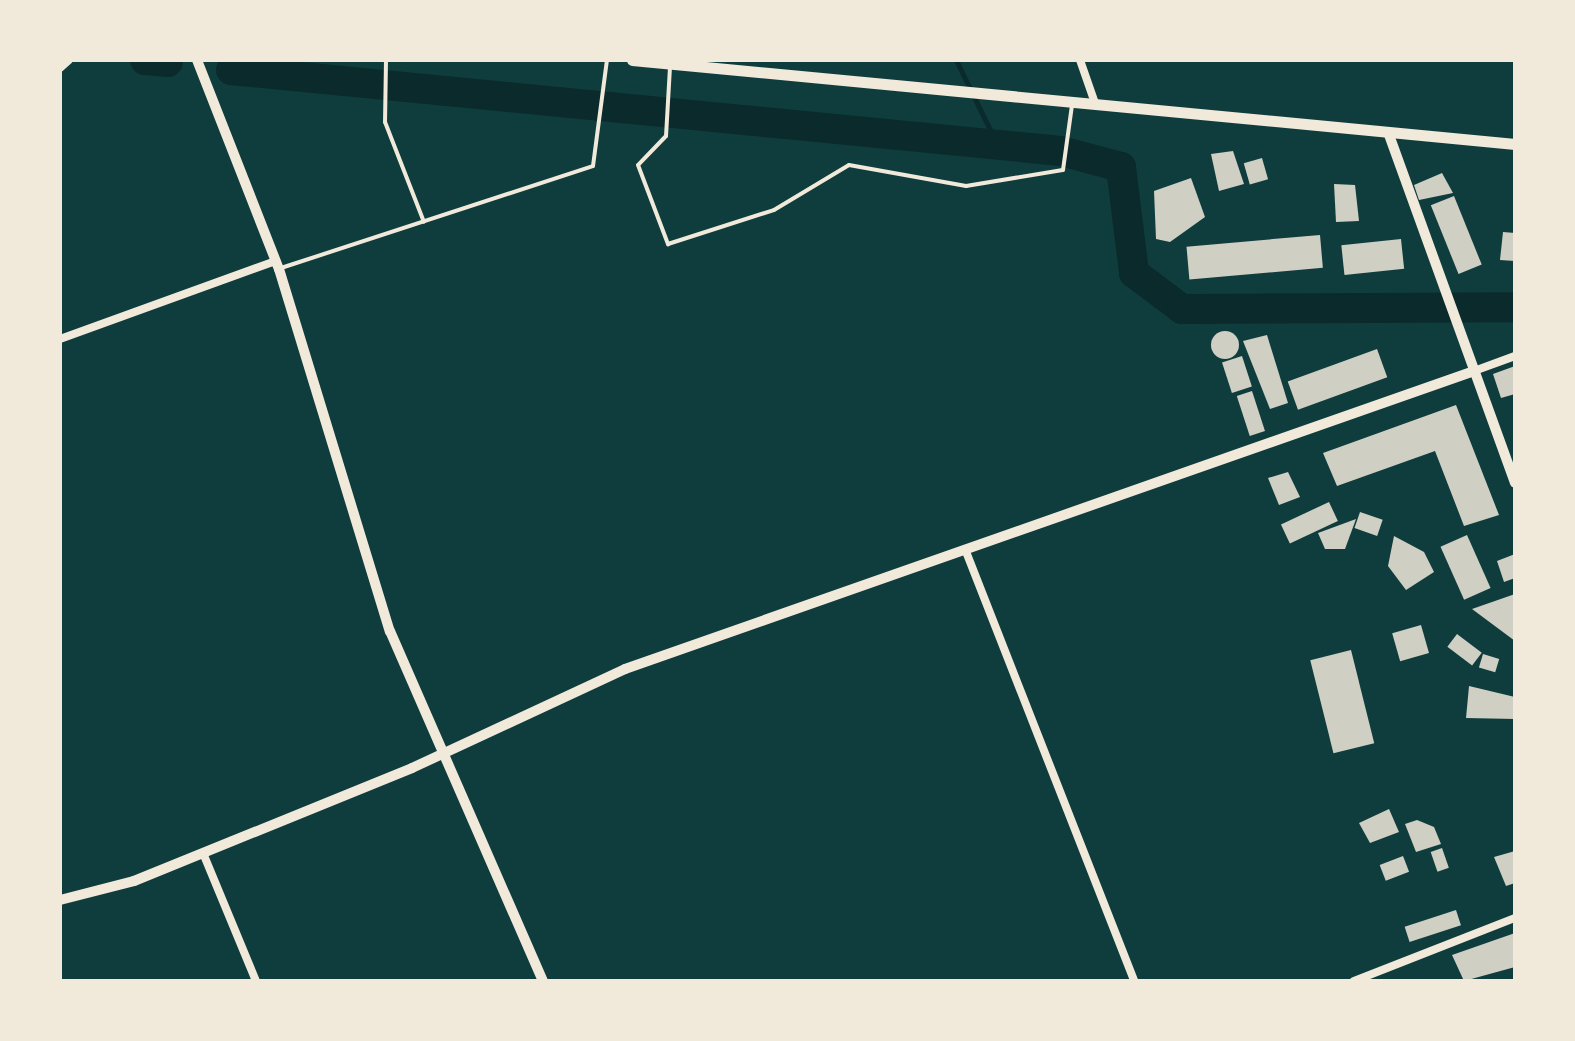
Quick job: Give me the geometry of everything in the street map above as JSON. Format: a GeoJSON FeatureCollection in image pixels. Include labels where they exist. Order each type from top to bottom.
{"type":"FeatureCollection","features":[{"type":"Feature","properties":{"kind":"main road"},"geometry":{"type":"LineString","coordinates":[[632,60],[1515,144]]}},
{"type":"Feature","properties":{"kind":"street"},"geometry":{"type":"LineString","coordinates":[[197,60],[278,265],[390,631],[543,981]]}},
{"type":"Feature","properties":{"kind":"street"},"geometry":{"type":"LineString","coordinates":[[1080,60],[1094,103]]}},
{"type":"Feature","properties":{"kind":"street"},"geometry":{"type":"LineString","coordinates":[[60,68],[69,61]]}},
{"type":"Feature","properties":{"kind":"street"},"geometry":{"type":"LineString","coordinates":[[1388,132],[1432,272],[1515,483]]}},
{"type":"Feature","properties":{"kind":"street"},"geometry":{"type":"LineString","coordinates":[[60,339],[278,265]]}},
{"type":"Feature","properties":{"kind":"street"},"geometry":{"type":"LineString","coordinates":[[60,900],[203,853],[625,669],[1515,356]]}},
{"type":"Feature","properties":{"kind":"street"},"geometry":{"type":"LineString","coordinates":[[966,548],[1134,981]]}},
{"type":"Feature","properties":{"kind":"street"},"geometry":{"type":"LineString","coordinates":[[203,853],[256,981]]}},
{"type":"Feature","properties":{"kind":"street"},"geometry":{"type":"LineString","coordinates":[[1354,981],[1515,918]]}},
{"type":"Feature","properties":{"kind":"lane"},"geometry":{"type":"LineString","coordinates":[[386,60],[385,122],[424,222]]}},
{"type":"Feature","properties":{"kind":"lane"},"geometry":{"type":"LineString","coordinates":[[278,265],[593,166],[606,60]]}},
{"type":"Feature","properties":{"kind":"lane"},"geometry":{"type":"LineString","coordinates":[[670,64],[666,136],[638,165],[668,244],[774,210],[849,166],[966,186],[1063,170],[1072,101]]}},
{"type":"Feature","properties":{"kind":"building"},"geometry":{"type":"Polygon","coordinates":[[[1233,151],[1244,184],[1219,191],[1211,154],[1233,151]]]}},
{"type":"Feature","properties":{"kind":"building"},"geometry":{"type":"Polygon","coordinates":[[[1262,158],[1268,179],[1250,184],[1244,163],[1262,158]]]}},
{"type":"Feature","properties":{"kind":"building"},"geometry":{"type":"Polygon","coordinates":[[[1442,173],[1453,193],[1419,200],[1414,185],[1442,173]]]}},
{"type":"Feature","properties":{"kind":"building"},"geometry":{"type":"Polygon","coordinates":[[[1191,178],[1205,217],[1170,242],[1156,239],[1154,191],[1191,178]]]}},
{"type":"Feature","properties":{"kind":"building"},"geometry":{"type":"Polygon","coordinates":[[[1334,184],[1355,185],[1359,221],[1336,222],[1334,184]]]}},
{"type":"Feature","properties":{"kind":"building"},"geometry":{"type":"Polygon","coordinates":[[[1454,196],[1482,265],[1459,274],[1431,205],[1454,196]]]}},
{"type":"Feature","properties":{"kind":"building"},"geometry":{"type":"Polygon","coordinates":[[[1503,232],[1515,233],[1515,261],[1500,260],[1503,232]]]}},
{"type":"Feature","properties":{"kind":"building"},"geometry":{"type":"Polygon","coordinates":[[[1320,235],[1323,268],[1189,280],[1187,247],[1320,235]]]}},
{"type":"Feature","properties":{"kind":"building"},"geometry":{"type":"Polygon","coordinates":[[[1401,239],[1404,269],[1344,275],[1341,245],[1401,239]]]}},
{"type":"Feature","properties":{"kind":"building"},"geometry":{"type":"Polygon","coordinates":[[[1225,331],[1235,335],[1239,345],[1235,355],[1225,359],[1215,355],[1211,345],[1215,335],[1225,331]]]}},
{"type":"Feature","properties":{"kind":"building"},"geometry":{"type":"Polygon","coordinates":[[[1267,335],[1288,403],[1270,409],[1243,341],[1267,335]]]}},
{"type":"Feature","properties":{"kind":"building"},"geometry":{"type":"Polygon","coordinates":[[[1377,349],[1387,377],[1298,410],[1288,381],[1377,349]]]}},
{"type":"Feature","properties":{"kind":"building"},"geometry":{"type":"Polygon","coordinates":[[[1242,356],[1252,386],[1232,393],[1222,362],[1242,356]]]}},
{"type":"Feature","properties":{"kind":"building"},"geometry":{"type":"Polygon","coordinates":[[[1515,366],[1515,394],[1501,398],[1493,374],[1515,366]]]}},
{"type":"Feature","properties":{"kind":"building"},"geometry":{"type":"Polygon","coordinates":[[[1252,391],[1265,431],[1250,436],[1237,396],[1252,391]]]}},
{"type":"Feature","properties":{"kind":"building"},"geometry":{"type":"Polygon","coordinates":[[[1456,405],[1499,515],[1464,526],[1435,451],[1337,486],[1323,453],[1456,405]]]}},
{"type":"Feature","properties":{"kind":"building"},"geometry":{"type":"Polygon","coordinates":[[[1288,472],[1300,497],[1279,505],[1268,478],[1288,472]]]}},
{"type":"Feature","properties":{"kind":"building"},"geometry":{"type":"Polygon","coordinates":[[[1329,502],[1338,521],[1290,543],[1281,524],[1329,502]]]}},
{"type":"Feature","properties":{"kind":"building"},"geometry":{"type":"Polygon","coordinates":[[[1360,512],[1383,520],[1377,536],[1354,528],[1360,512]]]}},
{"type":"Feature","properties":{"kind":"building"},"geometry":{"type":"Polygon","coordinates":[[[1356,519],[1345,549],[1325,549],[1318,533],[1356,519]]]}},
{"type":"Feature","properties":{"kind":"building"},"geometry":{"type":"Polygon","coordinates":[[[1467,535],[1491,588],[1464,600],[1441,547],[1467,535]]]}},
{"type":"Feature","properties":{"kind":"building"},"geometry":{"type":"Polygon","coordinates":[[[1394,536],[1424,552],[1434,572],[1406,590],[1388,566],[1394,536]]]}},
{"type":"Feature","properties":{"kind":"building"},"geometry":{"type":"Polygon","coordinates":[[[1515,554],[1515,578],[1504,582],[1497,561],[1515,554]]]}},
{"type":"Feature","properties":{"kind":"building"},"geometry":{"type":"Polygon","coordinates":[[[1515,594],[1515,641],[1472,609],[1515,594]]]}},
{"type":"Feature","properties":{"kind":"building"},"geometry":{"type":"Polygon","coordinates":[[[1421,625],[1429,653],[1400,661],[1392,633],[1421,625]]]}},
{"type":"Feature","properties":{"kind":"building"},"geometry":{"type":"Polygon","coordinates":[[[1457,634],[1482,653],[1472,665],[1447,647],[1457,634]]]}},
{"type":"Feature","properties":{"kind":"building"},"geometry":{"type":"Polygon","coordinates":[[[1351,650],[1374,743],[1333,753],[1310,660],[1351,650]]]}},
{"type":"Feature","properties":{"kind":"building"},"geometry":{"type":"Polygon","coordinates":[[[1483,654],[1499,659],[1495,672],[1479,667],[1483,654]]]}},
{"type":"Feature","properties":{"kind":"building"},"geometry":{"type":"Polygon","coordinates":[[[1469,686],[1515,697],[1515,719],[1466,718],[1469,686]]]}},
{"type":"Feature","properties":{"kind":"building"},"geometry":{"type":"Polygon","coordinates":[[[1389,809],[1399,832],[1370,843],[1359,823],[1389,809]]]}},
{"type":"Feature","properties":{"kind":"building"},"geometry":{"type":"Polygon","coordinates":[[[1417,820],[1434,827],[1441,844],[1416,852],[1405,824],[1417,820]]]}},
{"type":"Feature","properties":{"kind":"building"},"geometry":{"type":"Polygon","coordinates":[[[1442,848],[1449,868],[1437,872],[1431,852],[1442,848]]]}},
{"type":"Feature","properties":{"kind":"building"},"geometry":{"type":"Polygon","coordinates":[[[1515,851],[1515,883],[1506,886],[1494,857],[1515,851]]]}},
{"type":"Feature","properties":{"kind":"building"},"geometry":{"type":"Polygon","coordinates":[[[1403,856],[1409,872],[1386,881],[1380,865],[1403,856]]]}},
{"type":"Feature","properties":{"kind":"building"},"geometry":{"type":"Polygon","coordinates":[[[1456,910],[1461,925],[1410,942],[1405,927],[1456,910]]]}},
{"type":"Feature","properties":{"kind":"building"},"geometry":{"type":"Polygon","coordinates":[[[1515,933],[1515,967],[1464,981],[1452,955],[1515,933]]]}},
{"type":"Feature","properties":{"kind":"waterway"},"geometry":{"type":"LineString","coordinates":[[145,60],[168,62]]}},
{"type":"Feature","properties":{"kind":"waterway"},"geometry":{"type":"LineString","coordinates":[[956,60],[997,144]]}},
{"type":"Feature","properties":{"kind":"waterway"},"geometry":{"type":"LineString","coordinates":[[231,70],[1061,151],[1121,167],[1134,273],[1182,309],[1515,307]]}}]}
